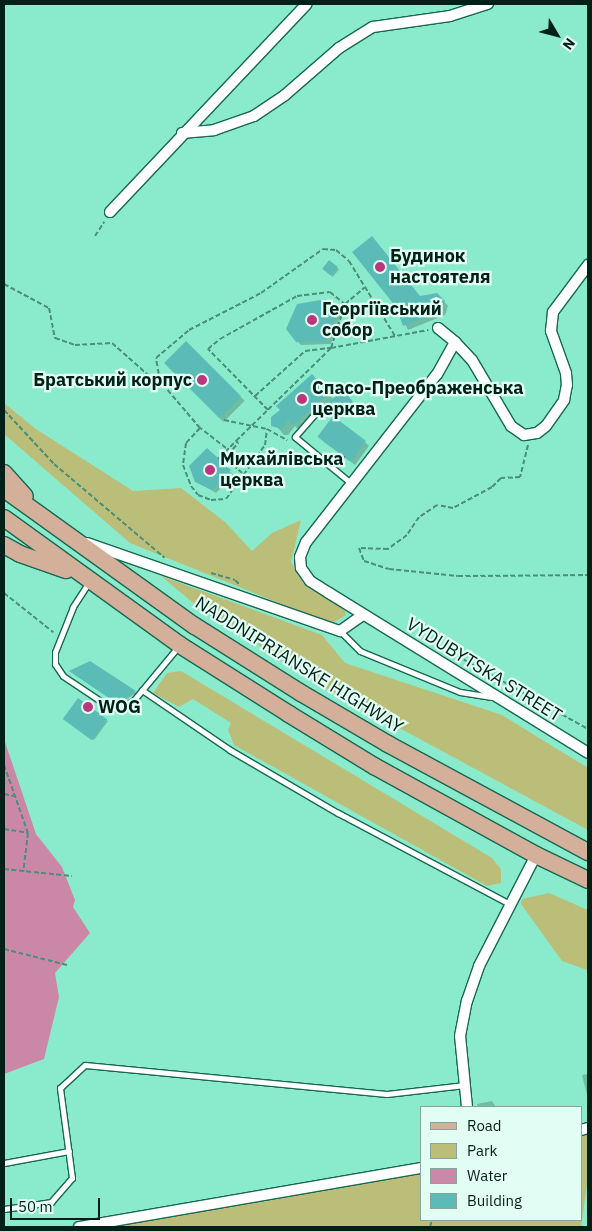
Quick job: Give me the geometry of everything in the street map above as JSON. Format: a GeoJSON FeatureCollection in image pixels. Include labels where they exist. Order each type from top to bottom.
{"type":"FeatureCollection","features":[{"type":"Feature","properties":{"kind":"main road"},"geometry":{"type":"LineString","coordinates":[[4,473],[60,531]]}},
{"type":"Feature","properties":{"kind":"main road","name":"NADDNIPRIANSKE HIGHWAY"},"geometry":{"type":"LineString","coordinates":[[4,489],[195,626],[301,694],[396,749],[588,852]]}},
{"type":"Feature","properties":{"kind":"main road"},"geometry":{"type":"LineString","coordinates":[[4,518],[180,645],[374,766],[536,855],[588,880]]}},
{"type":"Feature","properties":{"kind":"main road"},"geometry":{"type":"LineString","coordinates":[[4,544],[20,554],[85,578]]}},
{"type":"Feature","properties":{"kind":"street"},"geometry":{"type":"LineString","coordinates":[[110,212],[182,133],[307,4]]}},
{"type":"Feature","properties":{"kind":"street"},"geometry":{"type":"LineString","coordinates":[[182,133],[214,130],[254,116],[285,95],[339,48],[372,27],[450,16],[488,4]]}},
{"type":"Feature","properties":{"kind":"street"},"geometry":{"type":"LineString","coordinates":[[438,328],[472,360],[511,426],[518,433],[531,434],[546,426],[564,400],[566,373],[551,331],[553,312],[588,265]]}},
{"type":"Feature","properties":{"kind":"street","name":"VYDUBYTSKA STREET"},"geometry":{"type":"LineString","coordinates":[[455,342],[437,374],[306,542],[300,556],[301,568],[310,581],[588,753]]}},
{"type":"Feature","properties":{"kind":"street"},"geometry":{"type":"LineString","coordinates":[[60,531],[340,631],[364,615]]}},
{"type":"Feature","properties":{"kind":"street"},"geometry":{"type":"LineString","coordinates":[[467,1106],[460,1036],[467,1001],[479,966],[536,855]]}},
{"type":"Feature","properties":{"kind":"street"},"geometry":{"type":"LineString","coordinates":[[79,1227],[420,1168]]}},
{"type":"Feature","properties":{"kind":"lane"},"geometry":{"type":"LineString","coordinates":[[319,409],[295,437],[352,484]]}},
{"type":"Feature","properties":{"kind":"lane"},"geometry":{"type":"LineString","coordinates":[[85,578],[59,636],[54,652],[56,664],[63,676],[105,704],[118,709],[142,690],[180,645]]}},
{"type":"Feature","properties":{"kind":"lane"},"geometry":{"type":"LineString","coordinates":[[340,631],[360,650],[460,692],[499,698]]}},
{"type":"Feature","properties":{"kind":"lane"},"geometry":{"type":"LineString","coordinates":[[142,690],[230,750],[338,813],[510,904]]}},
{"type":"Feature","properties":{"kind":"lane"},"geometry":{"type":"LineString","coordinates":[[4,1209],[51,1202],[72,1178],[60,1088],[84,1065],[387,1094],[464,1085]]}},
{"type":"Feature","properties":{"kind":"lane"},"geometry":{"type":"LineString","coordinates":[[4,1163],[69,1151]]}},
{"type":"Feature","properties":{"kind":"path"},"geometry":{"type":"LineString","coordinates":[[95,236],[110,212]]}},
{"type":"Feature","properties":{"kind":"path"},"geometry":{"type":"LineString","coordinates":[[226,448],[200,428],[160,381],[156,358],[189,330],[261,293],[323,249],[336,250],[349,261],[396,336]]}},
{"type":"Feature","properties":{"kind":"path"},"geometry":{"type":"LineString","coordinates":[[4,284],[49,308],[55,338],[75,344],[112,343],[148,374]]}},
{"type":"Feature","properties":{"kind":"path"},"geometry":{"type":"LineString","coordinates":[[218,459],[225,452],[226,448],[252,426],[331,348],[345,304],[365,287]]}},
{"type":"Feature","properties":{"kind":"path"},"geometry":{"type":"LineString","coordinates":[[268,410],[208,349],[220,339],[297,296],[330,292],[345,304]]}},
{"type":"Feature","properties":{"kind":"path"},"geometry":{"type":"LineString","coordinates":[[254,396],[305,351],[438,328]]}},
{"type":"Feature","properties":{"kind":"path"},"geometry":{"type":"LineString","coordinates":[[4,410],[54,464],[170,562]]}},
{"type":"Feature","properties":{"kind":"path"},"geometry":{"type":"LineString","coordinates":[[224,420],[267,429],[290,441]]}},
{"type":"Feature","properties":{"kind":"path"},"geometry":{"type":"LineString","coordinates":[[200,428],[186,443],[183,452],[186,474],[198,495],[211,500],[226,499],[242,473],[265,444],[267,429]]}},
{"type":"Feature","properties":{"kind":"path"},"geometry":{"type":"LineString","coordinates":[[531,434],[520,477],[501,478],[492,487],[453,508],[437,505],[419,517],[407,535],[388,549],[359,548],[364,561],[389,568],[458,576],[588,575]]}},
{"type":"Feature","properties":{"kind":"path"},"geometry":{"type":"LineString","coordinates":[[225,452],[228,455],[238,443],[236,441]]}},
{"type":"Feature","properties":{"kind":"path"},"geometry":{"type":"LineString","coordinates":[[222,455],[242,473]]}},
{"type":"Feature","properties":{"kind":"path"},"geometry":{"type":"LineString","coordinates":[[331,468],[341,455],[346,458]]}},
{"type":"Feature","properties":{"kind":"path"},"geometry":{"type":"LineString","coordinates":[[207,572],[235,580],[246,591],[244,596]]}},
{"type":"Feature","properties":{"kind":"path"},"geometry":{"type":"LineString","coordinates":[[4,593],[59,636]]}},
{"type":"Feature","properties":{"kind":"path"},"geometry":{"type":"LineString","coordinates":[[413,631],[588,729]]}},
{"type":"Feature","properties":{"kind":"path"},"geometry":{"type":"LineString","coordinates":[[4,765],[28,834],[23,872]]}},
{"type":"Feature","properties":{"kind":"path"},"geometry":{"type":"LineString","coordinates":[[4,794],[15,796]]}},
{"type":"Feature","properties":{"kind":"path"},"geometry":{"type":"LineString","coordinates":[[4,829],[28,834]]}},
{"type":"Feature","properties":{"kind":"path"},"geometry":{"type":"LineString","coordinates":[[4,869],[72,876]]}},
{"type":"Feature","properties":{"kind":"path"},"geometry":{"type":"LineString","coordinates":[[4,949],[67,965]]}},
{"type":"Feature","properties":{"kind":"green space"},"geometry":{"type":"Polygon","coordinates":[[[4,403],[36,429],[133,491],[181,488],[225,522],[252,551],[272,533],[301,520],[291,562],[303,583],[343,607],[346,615],[331,624],[130,543],[4,434],[4,403]]]}},
{"type":"Feature","properties":{"kind":"green space"},"geometry":{"type":"Polygon","coordinates":[[[161,576],[322,635],[345,663],[502,715],[588,768],[588,830],[320,685],[192,602],[161,576]]]}},
{"type":"Feature","properties":{"kind":"green space"},"geometry":{"type":"Polygon","coordinates":[[[181,671],[492,858],[501,869],[501,883],[487,886],[234,745],[228,730],[231,723],[193,699],[179,707],[153,693],[167,673],[181,671]]]}},
{"type":"Feature","properties":{"kind":"green space"},"geometry":{"type":"Polygon","coordinates":[[[549,893],[588,910],[587,970],[562,961],[521,904],[522,899],[549,893]]]}},
{"type":"Feature","properties":{"kind":"green space"},"geometry":{"type":"Polygon","coordinates":[[[588,1128],[588,1177],[582,1220],[582,1130],[588,1128]]]}},
{"type":"Feature","properties":{"kind":"green space"},"geometry":{"type":"Polygon","coordinates":[[[420,1168],[420,1221],[582,1221],[581,1227],[79,1227],[420,1168]]]}},
{"type":"Feature","properties":{"kind":"water"},"geometry":{"type":"Polygon","coordinates":[[[4,739],[36,834],[62,867],[75,900],[73,907],[90,933],[55,973],[59,997],[44,1059],[4,1074],[4,739]]]}},
{"type":"Feature","properties":{"kind":"building"},"geometry":{"type":"Polygon","coordinates":[[[372,236],[420,296],[437,293],[445,301],[441,311],[403,326],[396,307],[352,252],[372,236]]]}},
{"type":"Feature","properties":{"kind":"building"},"geometry":{"type":"Polygon","coordinates":[[[329,260],[338,267],[331,275],[322,269],[329,260]]]}},
{"type":"Feature","properties":{"kind":"building","name":"Георгіївський собор"},"geometry":{"type":"Polygon","coordinates":[[[326,299],[338,311],[327,341],[296,342],[286,329],[297,304],[326,299]]]}},
{"type":"Feature","properties":{"kind":"building","name":"Братський корпус"},"geometry":{"type":"Polygon","coordinates":[[[186,341],[241,396],[219,418],[164,363],[186,341]]]}},
{"type":"Feature","properties":{"kind":"building","name":"Спасо-Преображенська церква"},"geometry":{"type":"Polygon","coordinates":[[[312,374],[329,393],[293,425],[288,420],[282,429],[271,426],[271,417],[280,410],[276,406],[312,374]]]}},
{"type":"Feature","properties":{"kind":"building"},"geometry":{"type":"Polygon","coordinates":[[[344,390],[353,402],[338,413],[329,401],[344,390]]]}},
{"type":"Feature","properties":{"kind":"building"},"geometry":{"type":"Polygon","coordinates":[[[333,416],[366,441],[350,461],[317,437],[333,416]]]}},
{"type":"Feature","properties":{"kind":"building","name":"Михайлівська церква"},"geometry":{"type":"Polygon","coordinates":[[[207,448],[231,470],[212,490],[195,482],[189,466],[207,448]]]}},
{"type":"Feature","properties":{"kind":"building"},"geometry":{"type":"Polygon","coordinates":[[[90,661],[136,691],[116,703],[69,671],[90,661]]]}},
{"type":"Feature","properties":{"kind":"building"},"geometry":{"type":"Polygon","coordinates":[[[78,698],[107,719],[92,740],[63,719],[78,698]]]}},
{"type":"Feature","properties":{"kind":"place","name":"Будинок настоятеля"},"geometry":{"type":"Point","coordinates":[380,267]}},
{"type":"Feature","properties":{"kind":"place","name":"Георгіївський собор"},"geometry":{"type":"Point","coordinates":[312,320]}},
{"type":"Feature","properties":{"kind":"place","name":"Братський корпус"},"geometry":{"type":"Point","coordinates":[202,380]}},
{"type":"Feature","properties":{"kind":"place","name":"Спасо-Преображенська церква"},"geometry":{"type":"Point","coordinates":[302,399]}},
{"type":"Feature","properties":{"kind":"place","name":"Михайлівська церква"},"geometry":{"type":"Point","coordinates":[210,470]}},
{"type":"Feature","properties":{"kind":"place","name":"WOG"},"geometry":{"type":"Point","coordinates":[88,707]}}]}
